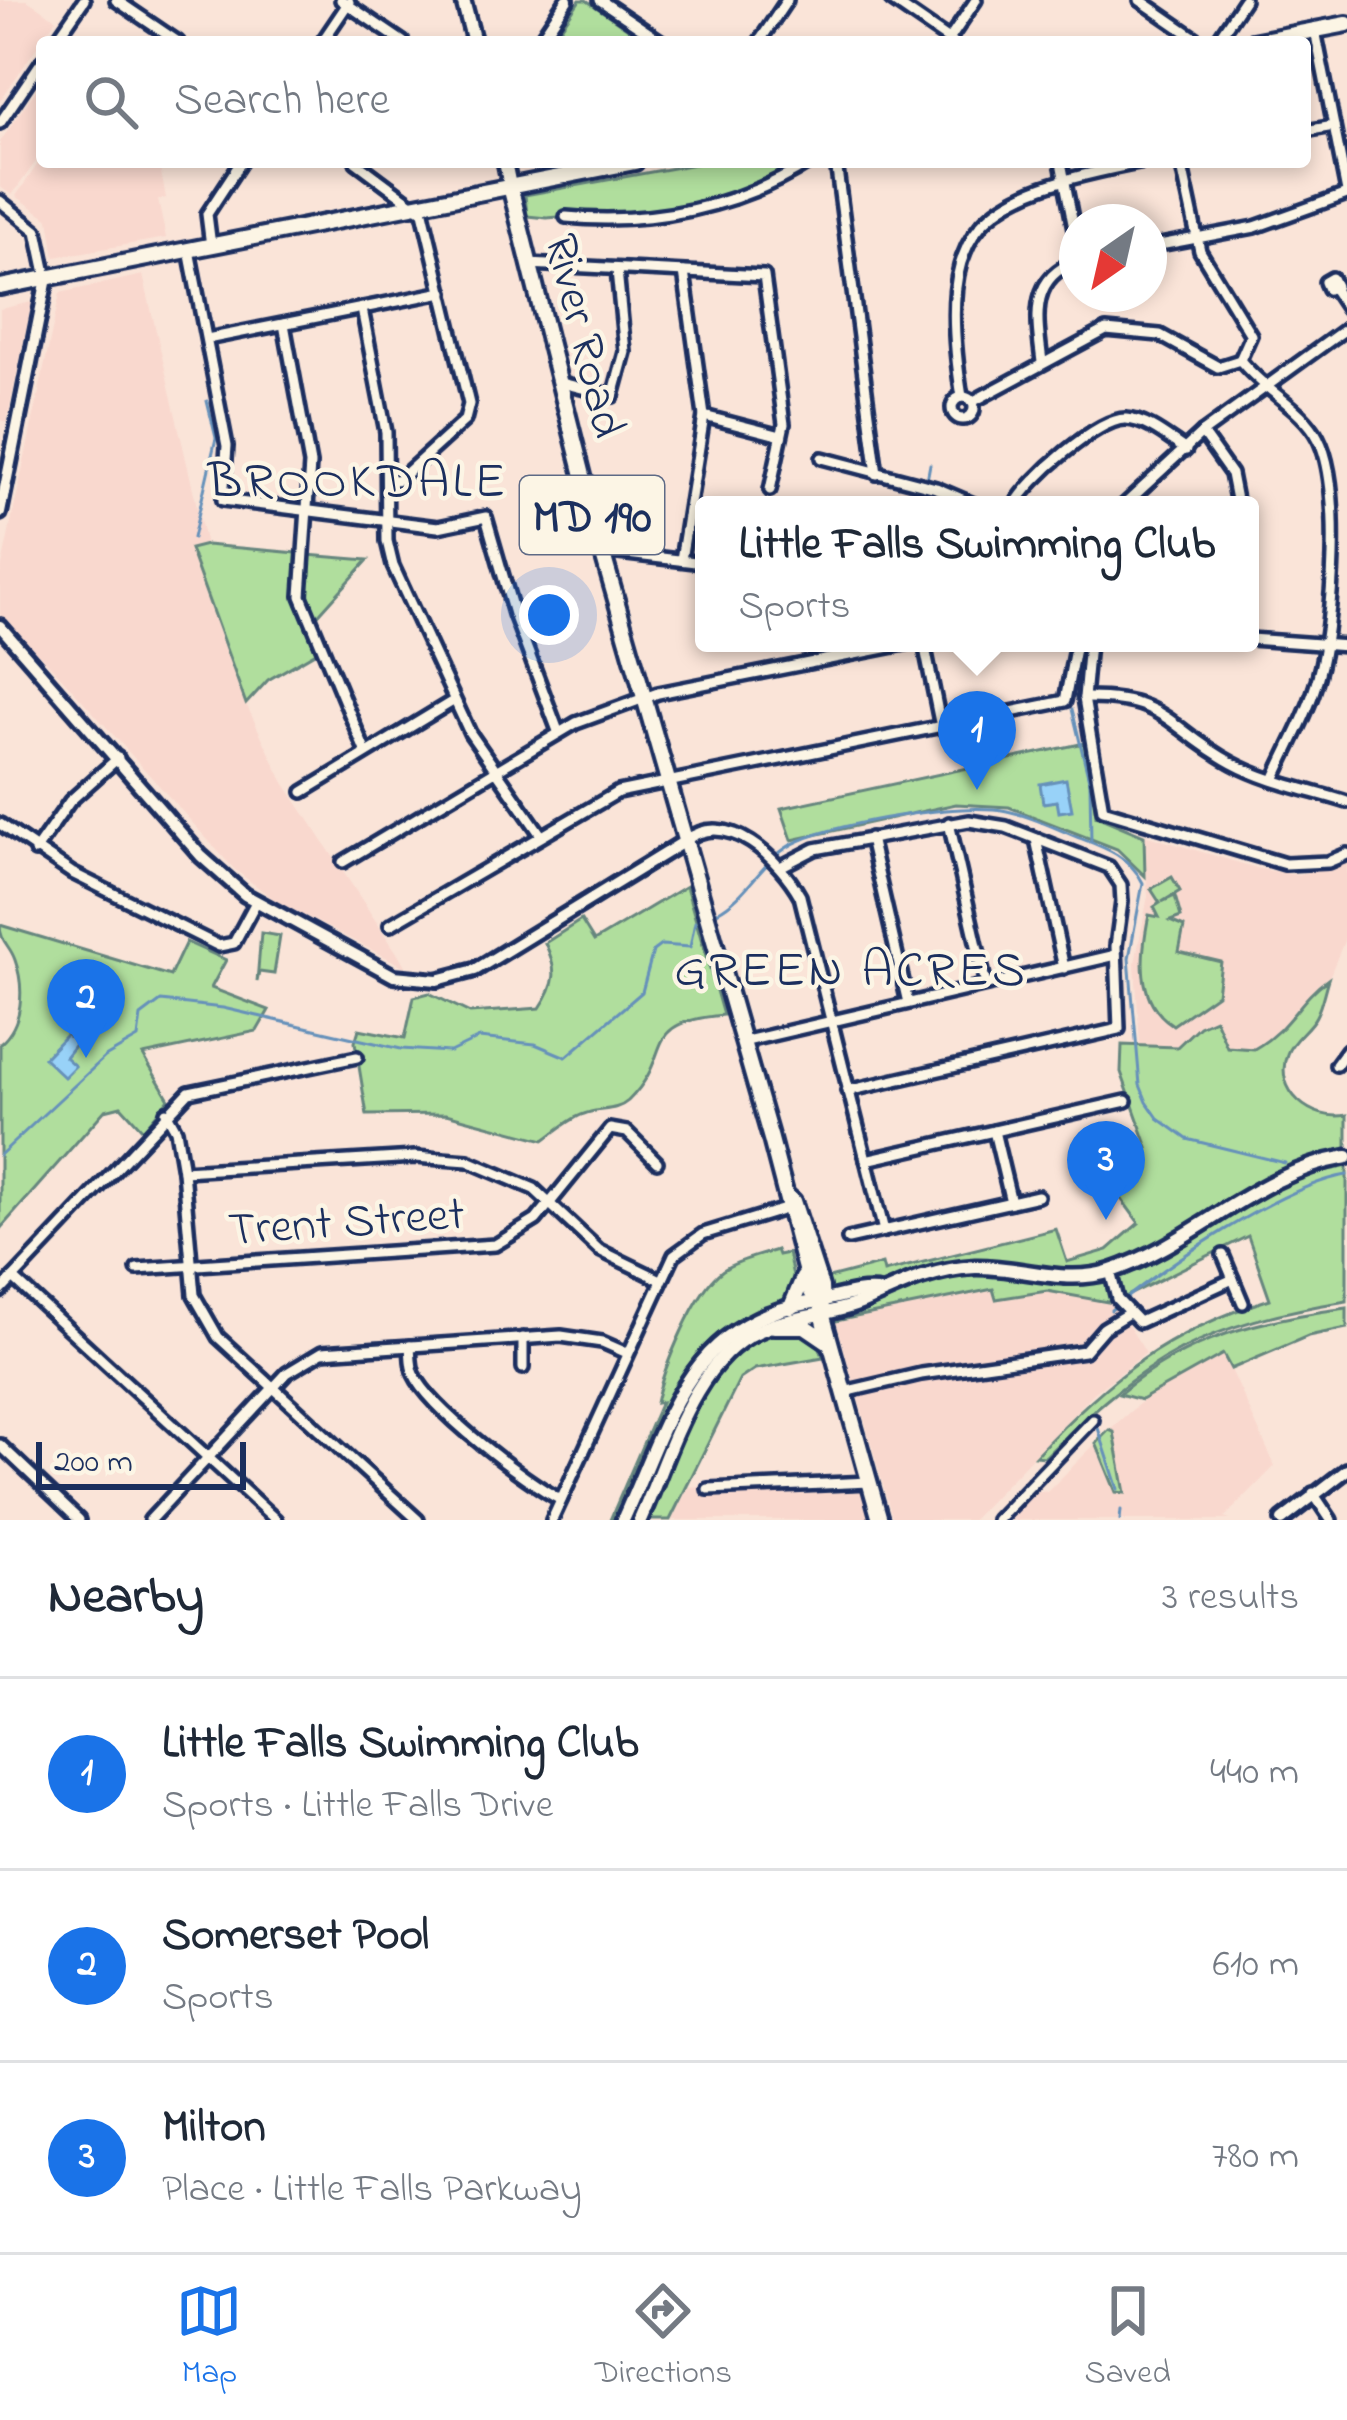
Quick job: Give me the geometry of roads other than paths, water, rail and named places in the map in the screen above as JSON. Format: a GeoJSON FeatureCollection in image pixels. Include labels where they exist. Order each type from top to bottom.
{"type":"FeatureCollection","features":[{"type":"Feature","properties":{"kind":"main road"},"geometry":{"type":"LineString","coordinates":[[464,0],[473,36]]}},
{"type":"Feature","properties":{"kind":"main road"},"geometry":{"type":"LineString","coordinates":[[1284,36],[1347,24]]}},
{"type":"Feature","properties":{"kind":"main road"},"geometry":{"type":"LineString","coordinates":[[506,168],[511,186]]}},
{"type":"Feature","properties":{"kind":"main road"},"geometry":{"type":"LineString","coordinates":[[0,287],[604,168]]}},
{"type":"Feature","properties":{"kind":"main road","name":"River Road"},"geometry":{"type":"LineString","coordinates":[[511,186],[602,551],[879,1520]]}},
{"type":"Feature","properties":{"kind":"main road"},"geometry":{"type":"LineString","coordinates":[[640,1520],[705,1377],[739,1344],[861,1291],[878,1292],[928,1274],[970,1268],[1070,1278],[1110,1271],[1275,1178],[1347,1156]]}},
{"type":"Feature","properties":{"kind":"main road","name":"River Road"},"geometry":{"type":"LineString","coordinates":[[786,1202],[807,1243],[821,1287],[821,1307]]}},
{"type":"Feature","properties":{"kind":"main road"},"geometry":{"type":"LineString","coordinates":[[791,1307],[802,1288],[803,1267]]}},
{"type":"Feature","properties":{"kind":"main road"},"geometry":{"type":"LineString","coordinates":[[623,1520],[701,1360],[734,1329],[791,1307],[821,1307]]}},
{"type":"Feature","properties":{"kind":"main road"},"geometry":{"type":"LineString","coordinates":[[774,1326],[808,1327],[830,1343]]}},
{"type":"Feature","properties":{"kind":"street"},"geometry":{"type":"LineString","coordinates":[[59,36],[84,0]]}},
{"type":"Feature","properties":{"kind":"street"},"geometry":{"type":"LineString","coordinates":[[116,0],[169,36]]}},
{"type":"Feature","properties":{"kind":"street"},"geometry":{"type":"LineString","coordinates":[[543,36],[567,0]]}},
{"type":"Feature","properties":{"kind":"street"},"geometry":{"type":"LineString","coordinates":[[600,0],[653,36]]}},
{"type":"Feature","properties":{"kind":"street"},"geometry":{"type":"LineString","coordinates":[[763,36],[788,0]]}},
{"type":"Feature","properties":{"kind":"street"},"geometry":{"type":"LineString","coordinates":[[891,0],[943,36]]}},
{"type":"Feature","properties":{"kind":"street"},"geometry":{"type":"LineString","coordinates":[[953,36],[976,0]]}},
{"type":"Feature","properties":{"kind":"street"},"geometry":{"type":"LineString","coordinates":[[1140,0],[1193,36]]}},
{"type":"Feature","properties":{"kind":"street"},"geometry":{"type":"LineString","coordinates":[[1220,36],[1244,0]]}},
{"type":"Feature","properties":{"kind":"street"},"geometry":{"type":"LineString","coordinates":[[326,36],[346,1],[395,36]]}},
{"type":"Feature","properties":{"kind":"street"},"geometry":{"type":"LineString","coordinates":[[1167,243],[1298,215],[1347,193],[1315,30]]}},
{"type":"Feature","properties":{"kind":"street"},"geometry":{"type":"LineString","coordinates":[[0,123],[36,70]]}},
{"type":"Feature","properties":{"kind":"street"},"geometry":{"type":"LineString","coordinates":[[1311,130],[1334,126]]}},
{"type":"Feature","properties":{"kind":"street"},"geometry":{"type":"LineString","coordinates":[[211,246],[207,214],[237,168]]}},
{"type":"Feature","properties":{"kind":"street"},"geometry":{"type":"LineString","coordinates":[[365,168],[419,205],[469,414],[400,479],[389,482]]}},
{"type":"Feature","properties":{"kind":"street"},"geometry":{"type":"LineString","coordinates":[[566,218],[619,220],[731,201],[798,168]]}},
{"type":"Feature","properties":{"kind":"street"},"geometry":{"type":"LineString","coordinates":[[837,168],[877,474]]}},
{"type":"Feature","properties":{"kind":"street"},"geometry":{"type":"LineString","coordinates":[[1062,168],[1069,204]]}},
{"type":"Feature","properties":{"kind":"street"},"geometry":{"type":"LineString","coordinates":[[1114,168],[1064,178],[1008,202],[985,222],[964,254],[951,310],[967,400],[1089,336],[1126,328],[1160,335],[1218,367],[1240,360],[1249,347],[1249,328],[1206,264],[1182,168]]}},
{"type":"Feature","properties":{"kind":"street"},"geometry":{"type":"LineString","coordinates":[[0,201],[37,231],[47,278],[0,513]]}},
{"type":"Feature","properties":{"kind":"street"},"geometry":{"type":"LineString","coordinates":[[190,250],[227,446],[223,500],[438,527],[486,517],[514,614],[558,731]]}},
{"type":"Feature","properties":{"kind":"street"},"geometry":{"type":"LineString","coordinates":[[528,264],[764,277],[784,424],[770,490]]}},
{"type":"Feature","properties":{"kind":"street"},"geometry":{"type":"LineString","coordinates":[[558,382],[613,396],[625,352],[617,270]]}},
{"type":"Feature","properties":{"kind":"street"},"geometry":{"type":"LineString","coordinates":[[1042,362],[1036,314],[1040,293],[1059,270]]}},
{"type":"Feature","properties":{"kind":"street"},"geometry":{"type":"LineString","coordinates":[[681,560],[704,416],[685,272]]}},
{"type":"Feature","properties":{"kind":"street"},"geometry":{"type":"LineString","coordinates":[[1334,288],[1347,309]]}},
{"type":"Feature","properties":{"kind":"street"},"geometry":{"type":"LineString","coordinates":[[207,339],[442,292]]}},
{"type":"Feature","properties":{"kind":"street"},"geometry":{"type":"LineString","coordinates":[[362,309],[386,432],[393,566],[453,701],[541,835]]}},
{"type":"Feature","properties":{"kind":"street"},"geometry":{"type":"LineString","coordinates":[[284,324],[309,451],[304,608],[366,753]]}},
{"type":"Feature","properties":{"kind":"street"},"geometry":{"type":"LineString","coordinates":[[1134,496],[1202,433],[1347,328]]}},
{"type":"Feature","properties":{"kind":"street"},"geometry":{"type":"LineString","coordinates":[[1240,360],[1262,388],[1303,416],[1325,458],[1331,511],[1325,646],[1314,692],[1274,780]]}},
{"type":"Feature","properties":{"kind":"street"},"geometry":{"type":"LineString","coordinates":[[704,416],[781,436]]}},
{"type":"Feature","properties":{"kind":"street"},"geometry":{"type":"LineString","coordinates":[[1022,496],[1040,471],[1116,420],[1140,422],[1186,450]]}},
{"type":"Feature","properties":{"kind":"street"},"geometry":{"type":"LineString","coordinates":[[1202,433],[1231,475],[1235,496]]}},
{"type":"Feature","properties":{"kind":"street"},"geometry":{"type":"LineString","coordinates":[[822,458],[950,496]]}},
{"type":"Feature","properties":{"kind":"street"},"geometry":{"type":"LineString","coordinates":[[922,496],[923,487]]}},
{"type":"Feature","properties":{"kind":"street"},"geometry":{"type":"LineString","coordinates":[[602,551],[695,562]]}},
{"type":"Feature","properties":{"kind":"street"},"geometry":{"type":"LineString","coordinates":[[0,626],[201,856],[256,902],[381,971],[407,979],[445,979],[488,964],[703,831],[723,832],[775,862],[804,908],[884,1231]]}},
{"type":"Feature","properties":{"kind":"street"},"geometry":{"type":"LineString","coordinates":[[0,638],[17,648]]}},
{"type":"Feature","properties":{"kind":"street"},"geometry":{"type":"LineString","coordinates":[[1259,640],[1347,646]]}},
{"type":"Feature","properties":{"kind":"street"},"geometry":{"type":"LineString","coordinates":[[343,862],[558,731],[644,699],[867,652]]}},
{"type":"Feature","properties":{"kind":"street"},"geometry":{"type":"LineString","coordinates":[[926,652],[941,727]]}},
{"type":"Feature","properties":{"kind":"street"},"geometry":{"type":"LineString","coordinates":[[390,925],[607,797],[667,780],[1065,701],[1074,652]]}},
{"type":"Feature","properties":{"kind":"street"},"geometry":{"type":"LineString","coordinates":[[1088,652],[1084,698],[1103,810],[1285,864],[1328,862],[1347,854]]}},
{"type":"Feature","properties":{"kind":"street"},"geometry":{"type":"LineString","coordinates":[[1084,698],[1122,698],[1152,706],[1228,761],[1347,802]]}},
{"type":"Feature","properties":{"kind":"street"},"geometry":{"type":"LineString","coordinates":[[303,792],[453,701]]}},
{"type":"Feature","properties":{"kind":"street"},"geometry":{"type":"LineString","coordinates":[[35,851],[70,801],[118,758]]}},
{"type":"Feature","properties":{"kind":"street"},"geometry":{"type":"LineString","coordinates":[[775,862],[815,849],[949,823],[990,824],[1114,872],[1122,902],[1116,956],[1119,1028],[847,1091]]}},
{"type":"Feature","properties":{"kind":"street"},"geometry":{"type":"LineString","coordinates":[[949,823],[986,985]]}},
{"type":"Feature","properties":{"kind":"street"},"geometry":{"type":"LineString","coordinates":[[0,824],[35,851],[218,946],[234,943],[256,902]]}},
{"type":"Feature","properties":{"kind":"street"},"geometry":{"type":"LineString","coordinates":[[870,838],[908,1003]]}},
{"type":"Feature","properties":{"kind":"street"},"geometry":{"type":"LineString","coordinates":[[1036,839],[1064,968]]}},
{"type":"Feature","properties":{"kind":"street"},"geometry":{"type":"LineString","coordinates":[[742,1042],[1116,956]]}},
{"type":"Feature","properties":{"kind":"street"},"geometry":{"type":"LineString","coordinates":[[1336,1065],[1347,1050]]}},
{"type":"Feature","properties":{"kind":"street"},"geometry":{"type":"LineString","coordinates":[[0,1292],[189,1092],[357,1058]]}},
{"type":"Feature","properties":{"kind":"street"},"geometry":{"type":"LineString","coordinates":[[866,1160],[1126,1101]]}},
{"type":"Feature","properties":{"kind":"street"},"geometry":{"type":"LineString","coordinates":[[166,1112],[176,1130],[183,1171],[194,1295],[209,1327],[418,1520]]}},
{"type":"Feature","properties":{"kind":"street","name":"Trent Street"},"geometry":{"type":"LineString","coordinates":[[137,1269],[487,1246],[522,1231],[610,1129],[627,1132],[656,1162]]}},
{"type":"Feature","properties":{"kind":"street"},"geometry":{"type":"LineString","coordinates":[[994,1131],[1011,1202]]}},
{"type":"Feature","properties":{"kind":"street"},"geometry":{"type":"LineString","coordinates":[[183,1171],[436,1156],[500,1172],[551,1202],[599,1250],[661,1280]]}},
{"type":"Feature","properties":{"kind":"street"},"geometry":{"type":"LineString","coordinates":[[848,1239],[1038,1196]]}},
{"type":"Feature","properties":{"kind":"street"},"geometry":{"type":"LineString","coordinates":[[552,1520],[661,1280],[690,1240],[786,1202]]}},
{"type":"Feature","properties":{"kind":"street"},"geometry":{"type":"LineString","coordinates":[[1223,1255],[1243,1303]]}},
{"type":"Feature","properties":{"kind":"street"},"geometry":{"type":"LineString","coordinates":[[1110,1271],[1122,1307],[1144,1321],[1233,1279]]}},
{"type":"Feature","properties":{"kind":"street"},"geometry":{"type":"LineString","coordinates":[[13,1278],[276,1520]]}},
{"type":"Feature","properties":{"kind":"street"},"geometry":{"type":"LineString","coordinates":[[844,1392],[919,1374],[1084,1351],[1122,1307]]}},
{"type":"Feature","properties":{"kind":"street"},"geometry":{"type":"LineString","coordinates":[[150,1520],[296,1364],[322,1352],[581,1337],[628,1353]]}},
{"type":"Feature","properties":{"kind":"street"},"geometry":{"type":"LineString","coordinates":[[523,1339],[523,1368]]}},
{"type":"Feature","properties":{"kind":"street"},"geometry":{"type":"LineString","coordinates":[[410,1346],[413,1373],[425,1390],[517,1474],[561,1500]]}},
{"type":"Feature","properties":{"kind":"street"},"geometry":{"type":"LineString","coordinates":[[997,1520],[1093,1420]]}},
{"type":"Feature","properties":{"kind":"street"},"geometry":{"type":"LineString","coordinates":[[0,1445],[75,1519]]}},
{"type":"Feature","properties":{"kind":"street"},"geometry":{"type":"LineString","coordinates":[[1282,1520],[1347,1470]]}},
{"type":"Feature","properties":{"kind":"street"},"geometry":{"type":"LineString","coordinates":[[708,1489],[869,1482]]}},
{"type":"Feature","properties":{"kind":"street"},"geometry":{"type":"LineString","coordinates":[[1313,1492],[1331,1520]]}},
{"type":"Feature","properties":{"kind":"water"},"geometry":{"type":"Polygon","coordinates":[[[1066,779],[1072,810],[1059,812],[1057,801],[1043,803],[1040,784],[1066,779]]]}},
{"type":"Feature","properties":{"kind":"water"},"geometry":{"type":"Polygon","coordinates":[[[66,1035],[77,1042],[65,1057],[75,1066],[64,1077],[44,1058],[66,1035]]]}},
{"type":"Feature","properties":{"kind":"waterway"},"geometry":{"type":"LineString","coordinates":[[193,538],[216,438],[207,401]]}},
{"type":"Feature","properties":{"kind":"waterway"},"geometry":{"type":"LineString","coordinates":[[927,480],[930,464]]}},
{"type":"Feature","properties":{"kind":"waterway"},"geometry":{"type":"LineString","coordinates":[[1076,691],[1081,652]]}},
{"type":"Feature","properties":{"kind":"waterway"},"geometry":{"type":"LineString","coordinates":[[1072,709],[1090,784],[1091,841]]}},
{"type":"Feature","properties":{"kind":"waterway"},"geometry":{"type":"LineString","coordinates":[[717,912],[786,848],[818,834],[872,821],[961,809],[1007,811],[1096,845],[1123,859],[1143,883],[1129,958],[1140,1085],[1147,1102],[1158,1118],[1187,1139],[1285,1163]]}},
{"type":"Feature","properties":{"kind":"waterway"},"geometry":{"type":"LineString","coordinates":[[0,1155],[105,1057],[138,1038],[141,1016],[161,1001],[223,1008],[401,1049],[450,1052],[479,1038],[535,1044],[566,1057],[642,992],[653,951],[661,945],[690,947],[695,922]]}},
{"type":"Feature","properties":{"kind":"waterway"},"geometry":{"type":"LineString","coordinates":[[1111,1310],[1257,1211],[1347,1175]]}},
{"type":"Feature","properties":{"kind":"waterway"},"geometry":{"type":"LineString","coordinates":[[1096,1422],[1118,1489]]}},
{"type":"Feature","properties":{"kind":"waterway"},"geometry":{"type":"LineString","coordinates":[[1120,1520],[1121,1510]]}},
{"type":"Feature","properties":{"kind":"place","name":"Little Falls Swimming Club"},"geometry":{"type":"Point","coordinates":[977,790]}},
{"type":"Feature","properties":{"kind":"place","name":"Somerset Pool"},"geometry":{"type":"Point","coordinates":[86,1058]}},
{"type":"Feature","properties":{"kind":"place","name":"Milton"},"geometry":{"type":"Point","coordinates":[1106,1220]}},
{"type":"Feature","properties":{"kind":"district","name":"BROOKDALE"},"geometry":{"type":"Point","coordinates":[358,478]}},
{"type":"Feature","properties":{"kind":"district","name":"GREEN ACRES"},"geometry":{"type":"Point","coordinates":[851,967]}}]}
